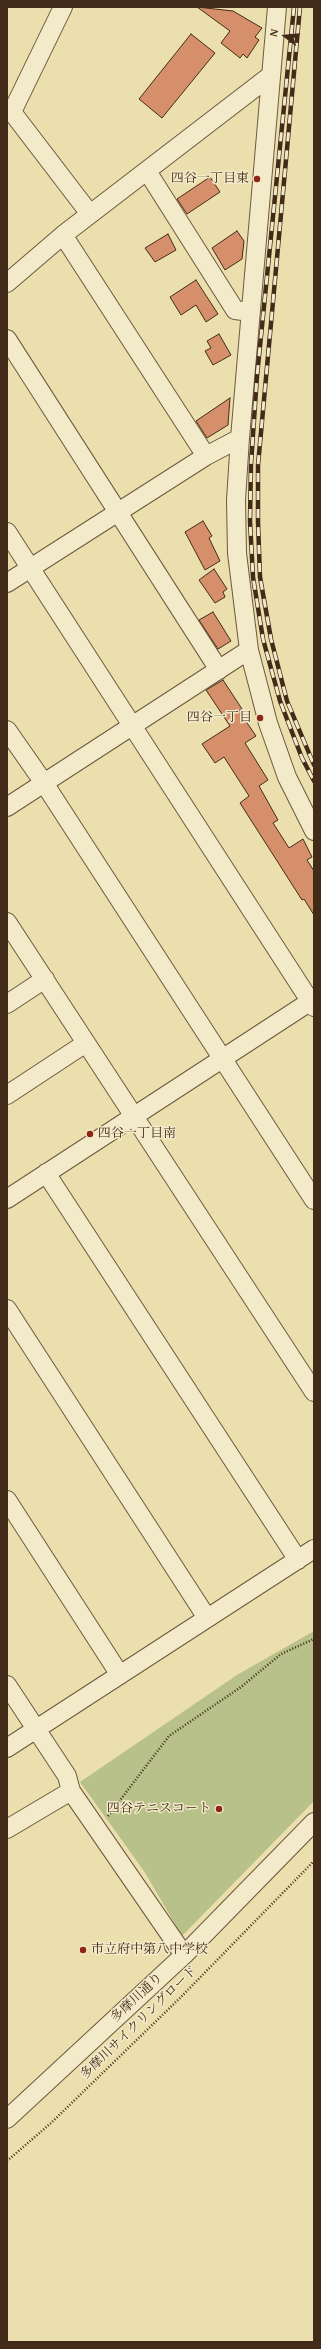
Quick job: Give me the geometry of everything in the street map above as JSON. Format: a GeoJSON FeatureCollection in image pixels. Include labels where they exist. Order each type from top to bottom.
{"type":"FeatureCollection","features":[{"type":"Feature","properties":{"kind":"street"},"geometry":{"type":"LineString","coordinates":[[63,7],[9,110],[90,214]]}},
{"type":"Feature","properties":{"kind":"street"},"geometry":{"type":"LineString","coordinates":[[276,7],[240,438],[236,500],[237,553],[249,650],[268,723],[287,777],[314,831]]}},
{"type":"Feature","properties":{"kind":"street"},"geometry":{"type":"LineString","coordinates":[[7,283],[63,235],[270,76]]}},
{"type":"Feature","properties":{"kind":"street"},"geometry":{"type":"LineString","coordinates":[[146,170],[235,310],[251,312]]}},
{"type":"Feature","properties":{"kind":"street"},"geometry":{"type":"LineString","coordinates":[[63,235],[206,456]]}},
{"type":"Feature","properties":{"kind":"street"},"geometry":{"type":"LineString","coordinates":[[7,339],[219,670]]}},
{"type":"Feature","properties":{"kind":"street"},"geometry":{"type":"LineString","coordinates":[[7,583],[206,456],[240,438]]}},
{"type":"Feature","properties":{"kind":"street"},"geometry":{"type":"LineString","coordinates":[[7,532],[132,727],[313,1002],[222,1059],[7,1199]]}},
{"type":"Feature","properties":{"kind":"street"},"geometry":{"type":"LineString","coordinates":[[7,807],[249,650]]}},
{"type":"Feature","properties":{"kind":"street"},"geometry":{"type":"LineString","coordinates":[[7,730],[44,783],[314,1200]]}},
{"type":"Feature","properties":{"kind":"street"},"geometry":{"type":"LineString","coordinates":[[7,922],[314,1392]]}},
{"type":"Feature","properties":{"kind":"street"},"geometry":{"type":"LineString","coordinates":[[7,1004],[45,979]]}},
{"type":"Feature","properties":{"kind":"street"},"geometry":{"type":"LineString","coordinates":[[7,1095],[86,1043]]}},
{"type":"Feature","properties":{"kind":"street"},"geometry":{"type":"LineString","coordinates":[[46,1173],[298,1560]]}},
{"type":"Feature","properties":{"kind":"street"},"geometry":{"type":"LineString","coordinates":[[7,1309],[208,1618]]}},
{"type":"Feature","properties":{"kind":"street"},"geometry":{"type":"LineString","coordinates":[[7,1500],[120,1675]]}},
{"type":"Feature","properties":{"kind":"street"},"geometry":{"type":"LineString","coordinates":[[7,1748],[314,1549]]}},
{"type":"Feature","properties":{"kind":"street"},"geometry":{"type":"LineString","coordinates":[[7,1685],[67,1776],[71,1790],[184,1955]]}},
{"type":"Feature","properties":{"kind":"street"},"geometry":{"type":"LineString","coordinates":[[7,1829],[71,1790]]}},
{"type":"Feature","properties":{"kind":"street","name":"多摩川通り"},"geometry":{"type":"LineString","coordinates":[[7,2120],[184,1955],[314,1822]]}},
{"type":"Feature","properties":{"kind":"path"},"geometry":{"type":"LineString","coordinates":[[98,1828],[169,1736],[241,1687],[281,1654],[314,1640]]}},
{"type":"Feature","properties":{"kind":"path","name":"多摩川サイクリングロード"},"geometry":{"type":"LineString","coordinates":[[7,2161],[50,2123],[182,1997],[314,1861]]}},
{"type":"Feature","properties":{"kind":"green space"},"geometry":{"type":"Polygon","coordinates":[[[314,1631],[314,1801],[182,1936],[144,1871],[80,1782],[237,1675],[314,1631]]]}},
{"type":"Feature","properties":{"kind":"building"},"geometry":{"type":"Polygon","coordinates":[[[197,7],[233,11],[262,28],[255,37],[259,40],[247,58],[243,54],[240,58],[221,43],[230,31],[197,7]]]}},
{"type":"Feature","properties":{"kind":"building"},"geometry":{"type":"Polygon","coordinates":[[[191,34],[215,53],[162,118],[139,99],[191,34]]]}},
{"type":"Feature","properties":{"kind":"building"},"geometry":{"type":"Polygon","coordinates":[[[210,177],[220,192],[187,214],[177,199],[210,177]]]}},
{"type":"Feature","properties":{"kind":"building"},"geometry":{"type":"Polygon","coordinates":[[[237,231],[244,241],[242,259],[225,270],[212,248],[237,231]]]}},
{"type":"Feature","properties":{"kind":"building"},"geometry":{"type":"Polygon","coordinates":[[[168,234],[176,250],[155,262],[145,248],[168,234]]]}},
{"type":"Feature","properties":{"kind":"building"},"geometry":{"type":"Polygon","coordinates":[[[196,280],[218,314],[206,322],[196,305],[181,315],[170,297],[196,280]]]}},
{"type":"Feature","properties":{"kind":"building"},"geometry":{"type":"Polygon","coordinates":[[[219,334],[231,355],[213,365],[205,351],[211,348],[207,341],[219,334]]]}},
{"type":"Feature","properties":{"kind":"building"},"geometry":{"type":"Polygon","coordinates":[[[230,398],[228,425],[207,438],[196,421],[230,398]]]}},
{"type":"Feature","properties":{"kind":"building"},"geometry":{"type":"Polygon","coordinates":[[[203,521],[212,536],[209,538],[220,561],[205,570],[185,532],[203,521]]]}},
{"type":"Feature","properties":{"kind":"building"},"geometry":{"type":"Polygon","coordinates":[[[214,569],[227,589],[223,592],[225,597],[215,603],[199,580],[214,569]]]}},
{"type":"Feature","properties":{"kind":"building"},"geometry":{"type":"Polygon","coordinates":[[[213,612],[231,641],[218,649],[199,620],[213,612]]]}},
{"type":"Feature","properties":{"kind":"building"},"geometry":{"type":"Polygon","coordinates":[[[223,680],[242,709],[239,711],[256,736],[245,743],[268,780],[259,786],[278,820],[273,823],[289,848],[303,839],[312,857],[307,860],[314,871],[314,915],[304,899],[302,900],[240,803],[249,796],[224,757],[215,763],[202,744],[230,726],[206,690],[223,680]]]}},
{"type":"Feature","properties":{"kind":"railway"},"geometry":{"type":"LineString","coordinates":[[294,7],[257,376],[251,464],[250,521],[253,577],[263,639],[280,701],[302,758],[314,781]]}},
{"type":"Feature","properties":{"kind":"railway"},"geometry":{"type":"LineString","coordinates":[[300,7],[258,465],[258,522],[260,577],[271,639],[287,701],[314,765]]}},
{"type":"Feature","properties":{"kind":"place","name":"四谷一丁目東"},"geometry":{"type":"Point","coordinates":[257,179]}},
{"type":"Feature","properties":{"kind":"place","name":"四谷一丁目"},"geometry":{"type":"Point","coordinates":[260,718]}},
{"type":"Feature","properties":{"kind":"place","name":"四谷一丁目南"},"geometry":{"type":"Point","coordinates":[90,1134]}},
{"type":"Feature","properties":{"kind":"place","name":"四谷テニスコート"},"geometry":{"type":"Point","coordinates":[219,1809]}},
{"type":"Feature","properties":{"kind":"place","name":"市立府中第八中学校"},"geometry":{"type":"Point","coordinates":[83,1950]}}]}
